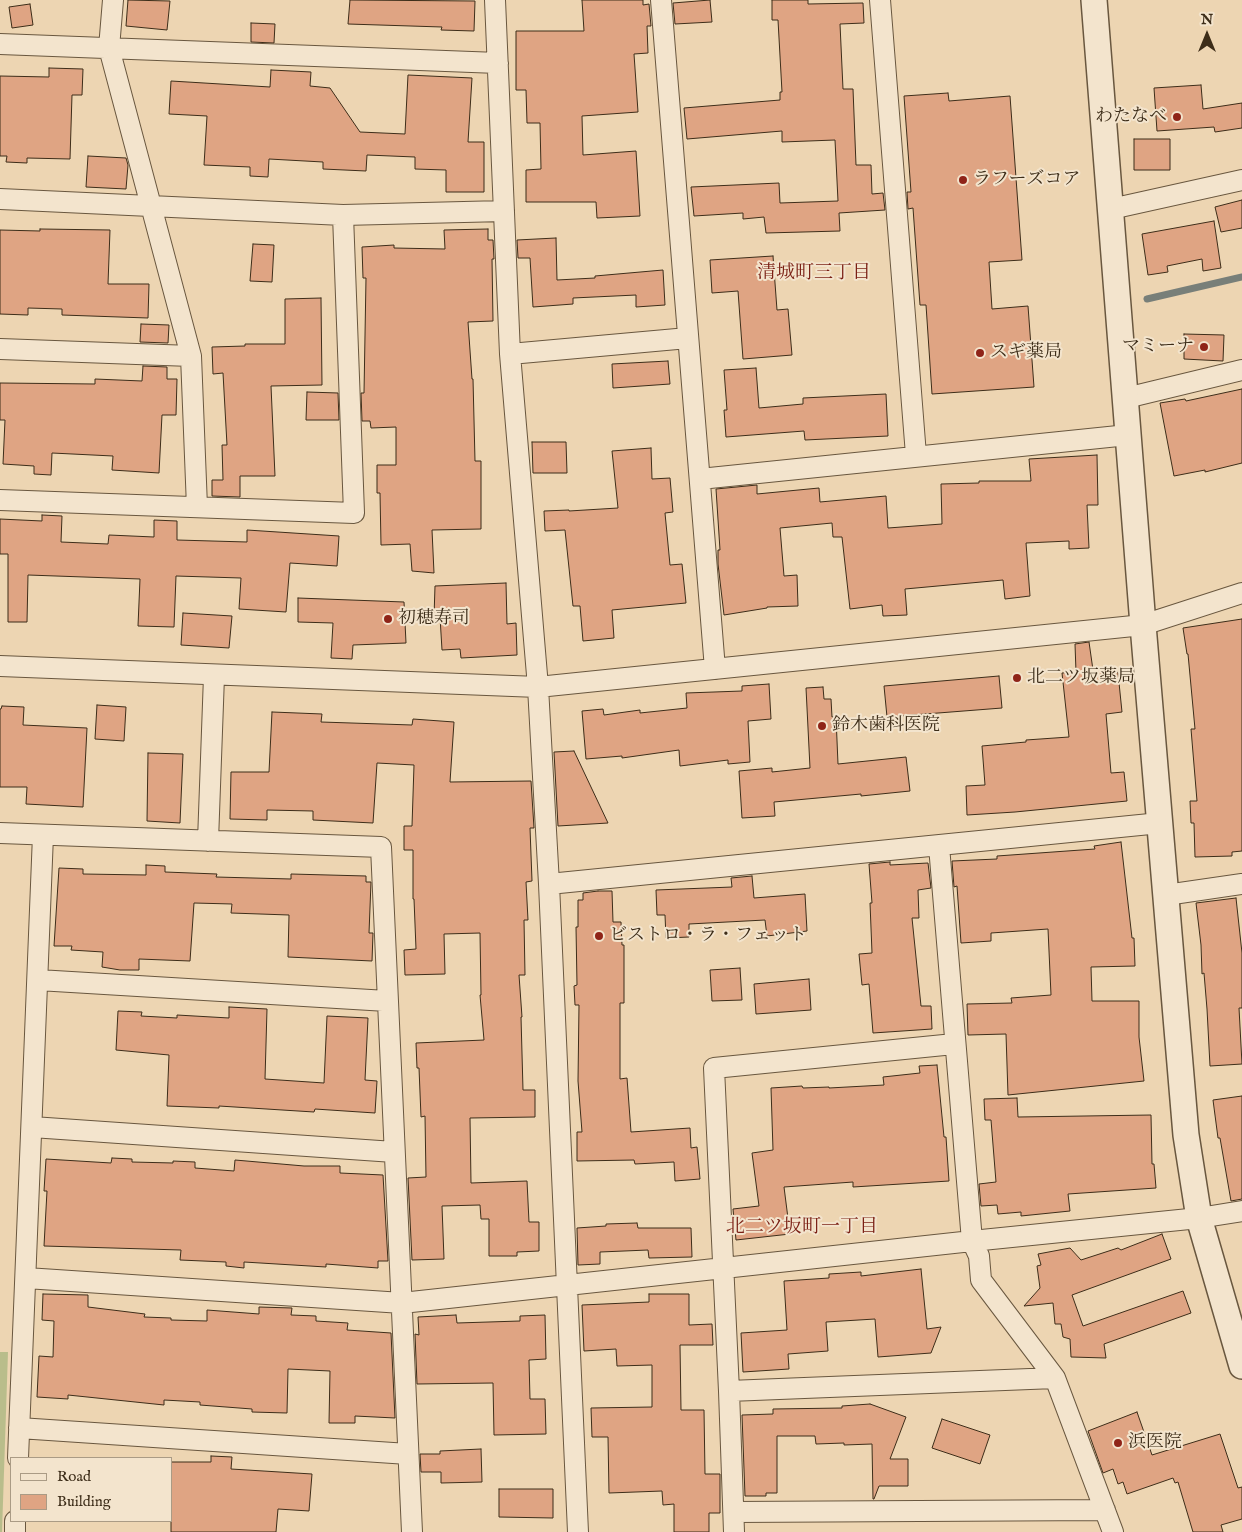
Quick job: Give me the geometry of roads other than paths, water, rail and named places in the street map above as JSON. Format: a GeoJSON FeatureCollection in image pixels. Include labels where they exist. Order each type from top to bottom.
{"type":"FeatureCollection","features":[{"type":"Feature","properties":{"kind":"street"},"geometry":{"type":"LineString","coordinates":[[113,0],[109,48],[191,356],[197,507]]}},
{"type":"Feature","properties":{"kind":"street"},"geometry":{"type":"LineString","coordinates":[[495,0],[510,354],[538,687],[549,884],[578,1532]]}},
{"type":"Feature","properties":{"kind":"street"},"geometry":{"type":"LineString","coordinates":[[661,0],[715,668]]}},
{"type":"Feature","properties":{"kind":"street"},"geometry":{"type":"LineString","coordinates":[[880,0],[916,455]]}},
{"type":"Feature","properties":{"kind":"street"},"geometry":{"type":"LineString","coordinates":[[1094,0],[1143,625],[1186,1136],[1199,1218],[1242,1366]]}},
{"type":"Feature","properties":{"kind":"street"},"geometry":{"type":"LineString","coordinates":[[0,44],[498,63]]}},
{"type":"Feature","properties":{"kind":"street"},"geometry":{"type":"LineString","coordinates":[[1111,209],[1242,180]]}},
{"type":"Feature","properties":{"kind":"street"},"geometry":{"type":"LineString","coordinates":[[0,199],[344,215],[504,211]]}},
{"type":"Feature","properties":{"kind":"street"},"geometry":{"type":"LineString","coordinates":[[0,500],[354,513],[344,215]]}},
{"type":"Feature","properties":{"kind":"street"},"geometry":{"type":"LineString","coordinates":[[510,354],[688,338]]}},
{"type":"Feature","properties":{"kind":"street"},"geometry":{"type":"LineString","coordinates":[[0,349],[191,356]]}},
{"type":"Feature","properties":{"kind":"street"},"geometry":{"type":"LineString","coordinates":[[1126,398],[1242,370]]}},
{"type":"Feature","properties":{"kind":"street"},"geometry":{"type":"LineString","coordinates":[[700,479],[1128,434]]}},
{"type":"Feature","properties":{"kind":"street"},"geometry":{"type":"LineString","coordinates":[[0,666],[214,676],[538,687],[1143,625],[1242,593]]}},
{"type":"Feature","properties":{"kind":"street"},"geometry":{"type":"LineString","coordinates":[[208,841],[214,676]]}},
{"type":"Feature","properties":{"kind":"street"},"geometry":{"type":"LineString","coordinates":[[549,884],[939,846],[1160,822]]}},
{"type":"Feature","properties":{"kind":"street"},"geometry":{"type":"LineString","coordinates":[[0,833],[381,847],[412,1532]]}},
{"type":"Feature","properties":{"kind":"street"},"geometry":{"type":"LineString","coordinates":[[18,1457],[43,835]]}},
{"type":"Feature","properties":{"kind":"street"},"geometry":{"type":"LineString","coordinates":[[939,846],[954,1044],[972,1241],[979,1256],[981,1280],[1055,1378],[1113,1532]]}},
{"type":"Feature","properties":{"kind":"street"},"geometry":{"type":"LineString","coordinates":[[1166,895],[1242,884]]}},
{"type":"Feature","properties":{"kind":"street"},"geometry":{"type":"LineString","coordinates":[[38,980],[387,1002]]}},
{"type":"Feature","properties":{"kind":"street"},"geometry":{"type":"LineString","coordinates":[[734,1532],[714,1068],[954,1044]]}},
{"type":"Feature","properties":{"kind":"street"},"geometry":{"type":"LineString","coordinates":[[32,1127],[394,1152]]}},
{"type":"Feature","properties":{"kind":"street"},"geometry":{"type":"LineString","coordinates":[[26,1278],[402,1303],[1242,1212]]}},
{"type":"Feature","properties":{"kind":"street"},"geometry":{"type":"LineString","coordinates":[[729,1391],[1055,1378]]}},
{"type":"Feature","properties":{"kind":"street"},"geometry":{"type":"LineString","coordinates":[[19,1428],[408,1454]]}},
{"type":"Feature","properties":{"kind":"street"},"geometry":{"type":"LineString","coordinates":[[734,1512],[1105,1510]]}},
{"type":"Feature","properties":{"kind":"waterway"},"geometry":{"type":"LineString","coordinates":[[1147,299],[1242,277]]}},
{"type":"Feature","properties":{"kind":"place","name":"わたなべ"},"geometry":{"type":"Point","coordinates":[1177,117]}},
{"type":"Feature","properties":{"kind":"place","name":"ラフーズコア"},"geometry":{"type":"Point","coordinates":[963,180]}},
{"type":"Feature","properties":{"kind":"place","name":"マミーナ"},"geometry":{"type":"Point","coordinates":[1204,347]}},
{"type":"Feature","properties":{"kind":"place","name":"スギ薬局"},"geometry":{"type":"Point","coordinates":[980,353]}},
{"type":"Feature","properties":{"kind":"place","name":"初穂寿司"},"geometry":{"type":"Point","coordinates":[388,619]}},
{"type":"Feature","properties":{"kind":"place","name":"北二ツ坂薬局"},"geometry":{"type":"Point","coordinates":[1017,678]}},
{"type":"Feature","properties":{"kind":"place","name":"鈴木歯科医院"},"geometry":{"type":"Point","coordinates":[822,726]}},
{"type":"Feature","properties":{"kind":"place","name":"ビストロ・ラ・フェット"},"geometry":{"type":"Point","coordinates":[599,936]}},
{"type":"Feature","properties":{"kind":"place","name":"浜医院"},"geometry":{"type":"Point","coordinates":[1118,1443]}},
{"type":"Feature","properties":{"kind":"district","name":"清城町三丁目"},"geometry":{"type":"Point","coordinates":[814,274]}},
{"type":"Feature","properties":{"kind":"district","name":"北二ツ坂町一丁目"},"geometry":{"type":"Point","coordinates":[802,1228]}}]}
